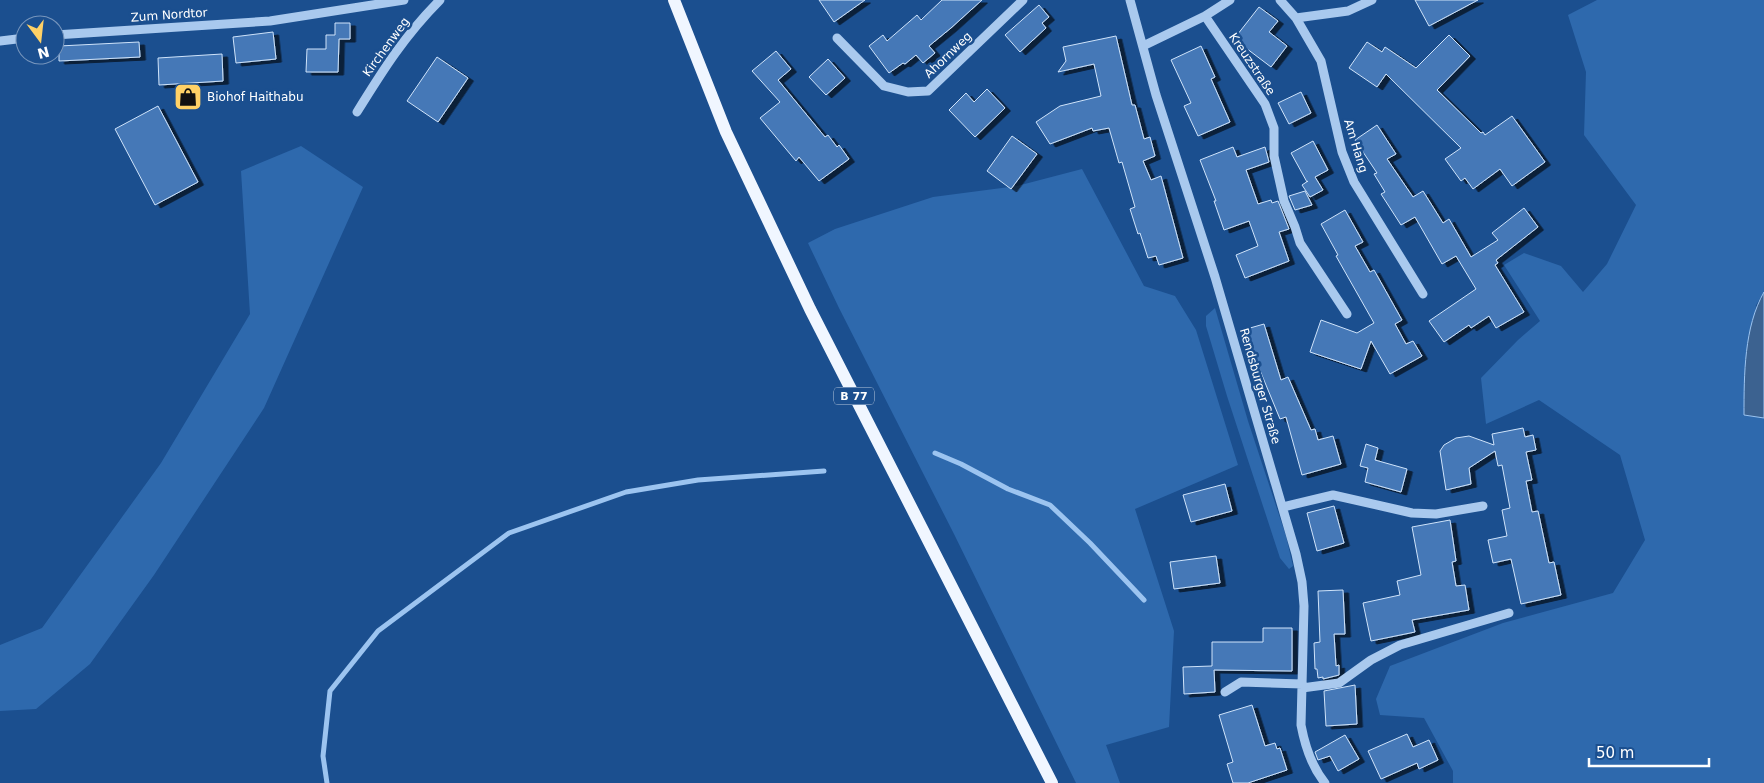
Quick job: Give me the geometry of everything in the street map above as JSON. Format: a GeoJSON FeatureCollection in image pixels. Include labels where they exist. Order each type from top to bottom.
{"type":"FeatureCollection","features":[{"type":"Feature","properties":{"kind":"main road","name":"B 77"},"geometry":{"type":"LineString","coordinates":[[674,0],[726,132],[806,300],[1052,783]]}},
{"type":"Feature","properties":{"kind":"street","name":"Zum Nordtor"},"geometry":{"type":"LineString","coordinates":[[65,34],[270,21],[404,0]]}},
{"type":"Feature","properties":{"kind":"street","name":"Kirchenweg"},"geometry":{"type":"LineString","coordinates":[[357,112],[388,60],[423,17],[440,0]]}},
{"type":"Feature","properties":{"kind":"street","name":"Ahornweg"},"geometry":{"type":"LineString","coordinates":[[837,38],[884,86],[908,92],[928,91],[1024,0]]}},
{"type":"Feature","properties":{"kind":"street","name":"Rendsburger Straße"},"geometry":{"type":"LineString","coordinates":[[1130,0],[1156,94],[1215,277],[1296,554],[1302,582],[1304,622],[1301,725],[1311,762],[1325,783]]}},
{"type":"Feature","properties":{"kind":"street"},"geometry":{"type":"LineString","coordinates":[[1143,46],[1205,16],[1230,0]]}},
{"type":"Feature","properties":{"kind":"street","name":"Am Hang"},"geometry":{"type":"LineString","coordinates":[[1280,0],[1296,18],[1321,61],[1342,152],[1354,182],[1423,294]]}},
{"type":"Feature","properties":{"kind":"street"},"geometry":{"type":"LineString","coordinates":[[1296,18],[1348,11],[1372,0]]}},
{"type":"Feature","properties":{"kind":"street","name":"Kreuzstraße"},"geometry":{"type":"LineString","coordinates":[[1205,16],[1265,104],[1274,128],[1274,156],[1284,201],[1296,227],[1300,243],[1347,314]]}},
{"type":"Feature","properties":{"kind":"street"},"geometry":{"type":"LineString","coordinates":[[0,41],[15,39]]}},
{"type":"Feature","properties":{"kind":"street"},"geometry":{"type":"LineString","coordinates":[[1283,507],[1333,495],[1412,513],[1436,514],[1483,506]]}},
{"type":"Feature","properties":{"kind":"street"},"geometry":{"type":"LineString","coordinates":[[1225,692],[1241,682],[1302,686],[1339,684],[1371,660],[1400,645],[1509,612]]}},
{"type":"Feature","properties":{"kind":"shaded area"},"geometry":{"type":"Polygon","coordinates":[[[1597,0],[1764,0],[1764,292],[1756,305],[1744,415],[1764,418],[1764,783],[1453,783],[1453,771],[1424,718],[1380,715],[1376,699],[1390,666],[1503,623],[1613,593],[1645,540],[1620,455],[1539,400],[1486,424],[1481,378],[1518,340],[1540,321],[1504,265],[1524,253],[1561,266],[1583,292],[1607,264],[1636,205],[1584,135],[1586,72],[1568,15],[1597,0]]]}},
{"type":"Feature","properties":{"kind":"shaded area"},"geometry":{"type":"Polygon","coordinates":[[[301,146],[363,187],[264,408],[154,575],[90,664],[36,709],[0,711],[0,645],[42,628],[161,463],[250,314],[241,171],[301,146]]]}},
{"type":"Feature","properties":{"kind":"shaded area"},"geometry":{"type":"Polygon","coordinates":[[[1082,169],[1144,286],[1175,296],[1196,330],[1238,465],[1135,509],[1174,631],[1169,727],[1106,745],[1120,783],[1076,783],[808,243],[835,229],[933,197],[1017,186],[1082,169]]]}},
{"type":"Feature","properties":{"kind":"shaded area"},"geometry":{"type":"Polygon","coordinates":[[[1764,292],[1764,418],[1744,415],[1744,384],[1752,320],[1764,292]]]}},
{"type":"Feature","properties":{"kind":"shaded area"},"geometry":{"type":"Polygon","coordinates":[[[1215,308],[1248,421],[1286,536],[1293,566],[1289,569],[1280,558],[1206,326],[1206,316],[1215,308]]]}},
{"type":"Feature","properties":{"kind":"building"},"geometry":{"type":"Polygon","coordinates":[[[819,0],[865,0],[834,22],[819,0]]]}},
{"type":"Feature","properties":{"kind":"building"},"geometry":{"type":"Polygon","coordinates":[[[942,0],[982,0],[929,46],[935,53],[923,63],[916,55],[889,73],[869,46],[883,35],[887,41],[917,15],[921,20],[942,0]]]}},
{"type":"Feature","properties":{"kind":"building"},"geometry":{"type":"Polygon","coordinates":[[[1415,0],[1478,0],[1429,26],[1415,0]]]}},
{"type":"Feature","properties":{"kind":"building"},"geometry":{"type":"Polygon","coordinates":[[[1039,5],[1049,17],[1042,23],[1046,28],[1020,52],[1005,35],[1039,5]]]}},
{"type":"Feature","properties":{"kind":"building"},"geometry":{"type":"Polygon","coordinates":[[[1259,7],[1278,21],[1269,32],[1287,46],[1271,67],[1234,39],[1259,7]]]}},
{"type":"Feature","properties":{"kind":"building"},"geometry":{"type":"Polygon","coordinates":[[[335,23],[350,23],[350,39],[339,39],[338,72],[306,72],[307,49],[326,49],[326,35],[335,35],[335,23]]]}},
{"type":"Feature","properties":{"kind":"building"},"geometry":{"type":"Polygon","coordinates":[[[273,32],[276,59],[236,63],[233,37],[273,32]]]}},
{"type":"Feature","properties":{"kind":"building"},"geometry":{"type":"Polygon","coordinates":[[[1449,35],[1470,56],[1437,90],[1485,135],[1512,116],[1545,162],[1512,186],[1500,169],[1473,189],[1465,178],[1461,181],[1445,159],[1461,148],[1386,74],[1377,87],[1349,68],[1367,42],[1382,52],[1385,47],[1416,68],[1449,35]]]}},
{"type":"Feature","properties":{"kind":"building"},"geometry":{"type":"Polygon","coordinates":[[[1116,36],[1132,105],[1135,105],[1144,139],[1150,137],[1155,156],[1143,161],[1151,180],[1161,176],[1183,258],[1159,265],[1156,256],[1148,258],[1140,233],[1138,234],[1130,209],[1135,207],[1122,162],[1119,163],[1109,128],[1093,131],[1092,128],[1050,144],[1036,122],[1060,106],[1101,96],[1094,64],[1058,72],[1066,61],[1063,47],[1116,36]]]}},
{"type":"Feature","properties":{"kind":"building"},"geometry":{"type":"Polygon","coordinates":[[[139,42],[140,57],[65,61],[65,46],[139,42]]]}},
{"type":"Feature","properties":{"kind":"building"},"geometry":{"type":"Polygon","coordinates":[[[1201,46],[1215,77],[1211,79],[1230,122],[1198,136],[1184,106],[1191,103],[1171,60],[1201,46]]]}},
{"type":"Feature","properties":{"kind":"building"},"geometry":{"type":"Polygon","coordinates":[[[776,51],[791,69],[778,80],[825,137],[828,135],[837,147],[839,145],[849,159],[819,181],[799,157],[796,161],[760,118],[780,102],[752,71],[776,51]]]}},
{"type":"Feature","properties":{"kind":"building"},"geometry":{"type":"Polygon","coordinates":[[[222,54],[223,81],[159,85],[158,58],[222,54]]]}},
{"type":"Feature","properties":{"kind":"building"},"geometry":{"type":"Polygon","coordinates":[[[437,57],[468,78],[438,122],[407,101],[437,57]]]}},
{"type":"Feature","properties":{"kind":"building"},"geometry":{"type":"Polygon","coordinates":[[[828,59],[845,78],[826,95],[809,77],[828,59]]]}},
{"type":"Feature","properties":{"kind":"building"},"geometry":{"type":"Polygon","coordinates":[[[987,89],[1005,108],[975,137],[949,110],[966,93],[974,102],[987,89]]]}},
{"type":"Feature","properties":{"kind":"building"},"geometry":{"type":"Polygon","coordinates":[[[1301,92],[1311,113],[1289,124],[1278,103],[1301,92]]]}},
{"type":"Feature","properties":{"kind":"building"},"geometry":{"type":"Polygon","coordinates":[[[158,106],[198,182],[155,205],[115,129],[158,106]]]}},
{"type":"Feature","properties":{"kind":"building"},"geometry":{"type":"Polygon","coordinates":[[[1377,125],[1396,154],[1387,159],[1413,197],[1423,191],[1443,223],[1449,219],[1471,257],[1498,240],[1492,233],[1524,208],[1538,227],[1496,260],[1498,263],[1495,265],[1524,312],[1496,328],[1489,316],[1471,328],[1469,325],[1444,342],[1429,321],[1476,289],[1456,256],[1442,264],[1415,217],[1401,225],[1381,194],[1385,192],[1374,174],[1377,173],[1355,140],[1377,125]]]}},
{"type":"Feature","properties":{"kind":"building"},"geometry":{"type":"Polygon","coordinates":[[[1012,136],[1037,154],[1011,189],[987,171],[1012,136]]]}},
{"type":"Feature","properties":{"kind":"building"},"geometry":{"type":"Polygon","coordinates":[[[1313,141],[1328,170],[1315,177],[1323,190],[1310,197],[1302,185],[1307,182],[1291,153],[1313,141]]]}},
{"type":"Feature","properties":{"kind":"building"},"geometry":{"type":"Polygon","coordinates":[[[1233,147],[1237,157],[1265,147],[1269,162],[1246,170],[1258,204],[1271,200],[1272,203],[1278,201],[1289,229],[1279,232],[1289,261],[1245,278],[1236,255],[1258,246],[1249,221],[1224,230],[1214,201],[1216,201],[1200,160],[1233,147]]]}},
{"type":"Feature","properties":{"kind":"building"},"geometry":{"type":"Polygon","coordinates":[[[1305,191],[1312,205],[1295,210],[1289,196],[1305,191]]]}},
{"type":"Feature","properties":{"kind":"building"},"geometry":{"type":"Polygon","coordinates":[[[1345,210],[1363,242],[1355,246],[1370,272],[1374,270],[1402,320],[1395,324],[1406,344],[1413,341],[1422,356],[1390,374],[1371,341],[1361,369],[1310,352],[1321,320],[1357,333],[1374,323],[1336,256],[1338,255],[1321,224],[1345,210]]]}},
{"type":"Feature","properties":{"kind":"building"},"geometry":{"type":"Polygon","coordinates":[[[1264,324],[1281,380],[1288,377],[1311,430],[1315,429],[1318,440],[1333,436],[1341,464],[1302,475],[1286,417],[1280,419],[1259,368],[1255,369],[1243,330],[1264,324]]]}},
{"type":"Feature","properties":{"kind":"building"},"geometry":{"type":"Polygon","coordinates":[[[1523,428],[1525,437],[1533,435],[1536,450],[1526,452],[1532,480],[1526,481],[1532,512],[1538,511],[1549,563],[1554,562],[1561,595],[1521,604],[1511,559],[1493,563],[1488,540],[1507,536],[1502,510],[1510,508],[1502,465],[1498,466],[1495,451],[1469,468],[1471,484],[1446,490],[1440,451],[1444,445],[1456,438],[1469,436],[1494,445],[1492,434],[1523,428]]]}},
{"type":"Feature","properties":{"kind":"building"},"geometry":{"type":"Polygon","coordinates":[[[1366,444],[1378,448],[1375,460],[1407,469],[1401,492],[1365,482],[1368,468],[1360,466],[1366,444]]]}},
{"type":"Feature","properties":{"kind":"building"},"geometry":{"type":"Polygon","coordinates":[[[1225,484],[1232,511],[1191,522],[1183,495],[1225,484]]]}},
{"type":"Feature","properties":{"kind":"building"},"geometry":{"type":"Polygon","coordinates":[[[1334,506],[1344,543],[1317,551],[1307,513],[1334,506]]]}},
{"type":"Feature","properties":{"kind":"building"},"geometry":{"type":"Polygon","coordinates":[[[1450,520],[1456,561],[1452,562],[1456,586],[1465,585],[1469,610],[1412,620],[1415,632],[1371,641],[1363,603],[1400,595],[1397,581],[1421,575],[1412,527],[1450,520]]]}},
{"type":"Feature","properties":{"kind":"building"},"geometry":{"type":"Polygon","coordinates":[[[1216,556],[1220,583],[1174,589],[1170,562],[1216,556]]]}},
{"type":"Feature","properties":{"kind":"building"},"geometry":{"type":"Polygon","coordinates":[[[1343,590],[1345,634],[1334,634],[1336,666],[1339,665],[1339,675],[1323,679],[1323,677],[1318,678],[1317,669],[1315,669],[1314,643],[1320,642],[1318,591],[1343,590]]]}},
{"type":"Feature","properties":{"kind":"building"},"geometry":{"type":"Polygon","coordinates":[[[1263,628],[1292,628],[1292,671],[1214,670],[1215,692],[1184,694],[1183,667],[1212,666],[1212,642],[1263,642],[1263,628]]]}},
{"type":"Feature","properties":{"kind":"building"},"geometry":{"type":"Polygon","coordinates":[[[1355,685],[1357,724],[1326,726],[1324,691],[1355,685]]]}},
{"type":"Feature","properties":{"kind":"building"},"geometry":{"type":"Polygon","coordinates":[[[1252,705],[1265,746],[1275,743],[1277,749],[1280,748],[1287,770],[1248,783],[1233,783],[1227,764],[1233,762],[1219,715],[1252,705]]]}},
{"type":"Feature","properties":{"kind":"building"},"geometry":{"type":"Polygon","coordinates":[[[1407,734],[1413,747],[1429,740],[1438,760],[1419,769],[1417,763],[1381,779],[1368,751],[1407,734]]]}},
{"type":"Feature","properties":{"kind":"building"},"geometry":{"type":"Polygon","coordinates":[[[1345,735],[1359,759],[1338,771],[1330,756],[1318,760],[1315,752],[1345,735]]]}},
{"type":"Feature","properties":{"kind":"waterway"},"geometry":{"type":"LineString","coordinates":[[935,453],[961,464],[1008,489],[1050,505],[1090,543],[1144,600]]}},
{"type":"Feature","properties":{"kind":"waterway"},"geometry":{"type":"LineString","coordinates":[[327,783],[323,756],[330,691],[378,631],[509,533],[626,492],[698,480],[824,471]]}},
{"type":"Feature","properties":{"kind":"place","name":"Biohof Haithabu"},"geometry":{"type":"Point","coordinates":[188,97]}}]}
